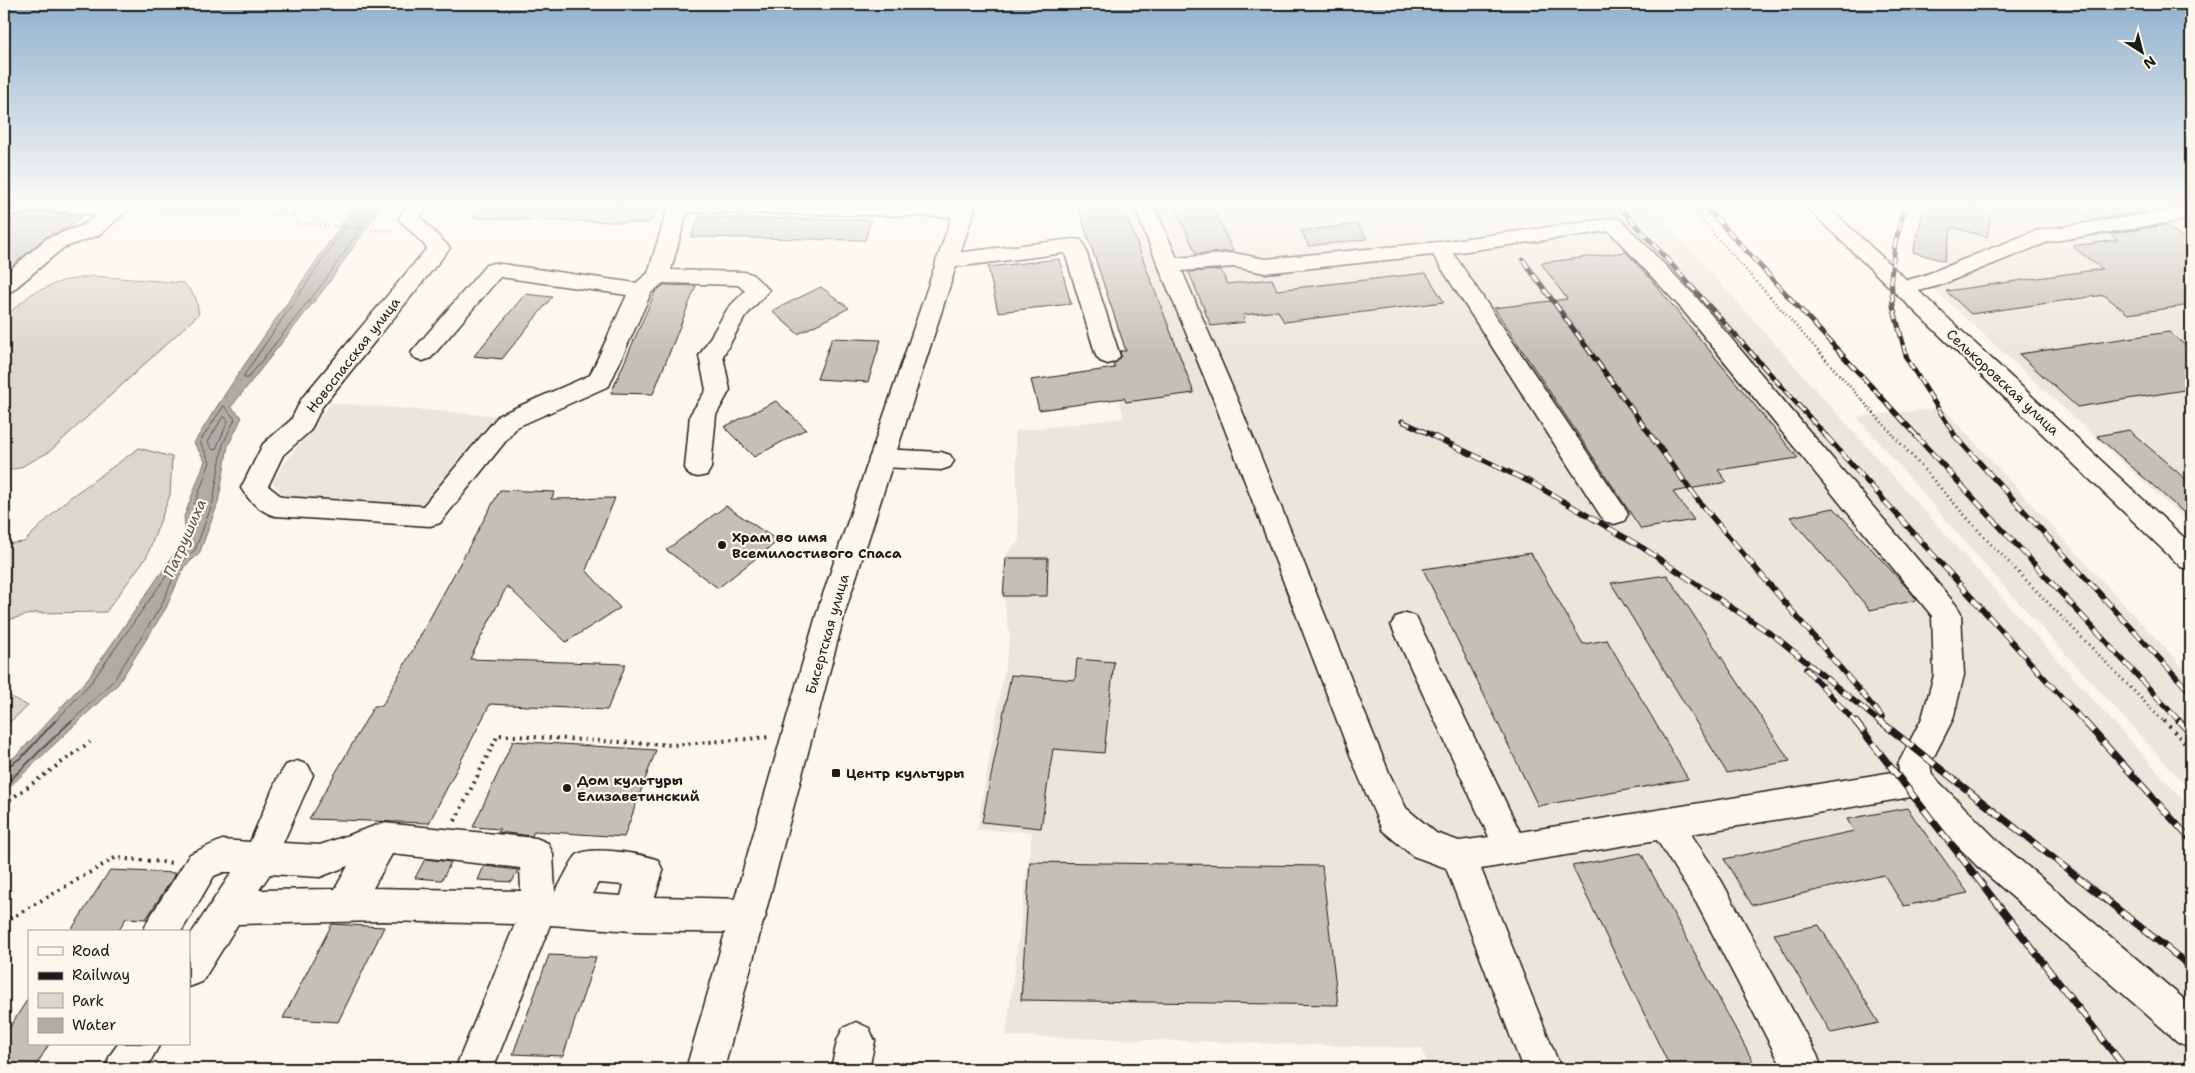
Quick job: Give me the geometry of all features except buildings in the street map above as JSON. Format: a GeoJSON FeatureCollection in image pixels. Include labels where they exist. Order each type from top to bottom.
{"type":"FeatureCollection","features":[{"type":"Feature","properties":{"kind":"main road"},"geometry":{"type":"LineString","coordinates":[[4,286],[43,254]]}},
{"type":"Feature","properties":{"kind":"main road","name":"Новоспасская улица"},"geometry":{"type":"LineString","coordinates":[[434,254],[311,404],[301,425],[272,450],[254,488],[275,506],[430,516],[508,421],[600,380],[649,283]]}},
{"type":"Feature","properties":{"kind":"main road"},"geometry":{"type":"LineString","coordinates":[[649,283],[660,254]]}},
{"type":"Feature","properties":{"kind":"main road","name":"Бисертская улица"},"geometry":{"type":"LineString","coordinates":[[705,1069],[832,609],[950,254]]}},
{"type":"Feature","properties":{"kind":"main road"},"geometry":{"type":"LineString","coordinates":[[948,261],[1002,254]]}},
{"type":"Feature","properties":{"kind":"main road"},"geometry":{"type":"LineString","coordinates":[[1076,254],[1108,356]]}},
{"type":"Feature","properties":{"kind":"main road"},"geometry":{"type":"LineString","coordinates":[[1164,254],[1224,396],[1374,775],[1394,819],[1425,845],[1459,857],[1917,782]]}},
{"type":"Feature","properties":{"kind":"main road"},"geometry":{"type":"LineString","coordinates":[[1169,265],[1234,260],[1265,266],[1380,254]]}},
{"type":"Feature","properties":{"kind":"main road"},"geometry":{"type":"LineString","coordinates":[[1443,254],[1614,514]]}},
{"type":"Feature","properties":{"kind":"main road"},"geometry":{"type":"LineString","coordinates":[[1643,254],[1689,303],[1946,613],[1949,675],[1937,719],[1914,764],[1917,782],[1988,854],[2191,1029]]}},
{"type":"Feature","properties":{"kind":"main road","name":"Селькоровская улица"},"geometry":{"type":"LineString","coordinates":[[1868,254],[2189,556]]}},
{"type":"Feature","properties":{"kind":"main road"},"geometry":{"type":"LineString","coordinates":[[1904,288],[1930,281],[1998,254]]}},
{"type":"Feature","properties":{"kind":"main road"},"geometry":{"type":"LineString","coordinates":[[423,353],[494,270],[649,283],[744,279],[758,290],[736,313],[711,356],[718,390],[703,415],[698,468]]}},
{"type":"Feature","properties":{"kind":"main road"},"geometry":{"type":"LineString","coordinates":[[882,458],[941,461]]}},
{"type":"Feature","properties":{"kind":"main road"},"geometry":{"type":"LineString","coordinates":[[1406,625],[1511,848]]}},
{"type":"Feature","properties":{"kind":"main road"},"geometry":{"type":"LineString","coordinates":[[190,967],[260,859],[289,789],[297,775]]}},
{"type":"Feature","properties":{"kind":"main road"},"geometry":{"type":"LineString","coordinates":[[1665,823],[1709,892],[1802,1069]]}},
{"type":"Feature","properties":{"kind":"main road"},"geometry":{"type":"LineString","coordinates":[[345,904],[383,838]]}},
{"type":"Feature","properties":{"kind":"main road"},"geometry":{"type":"LineString","coordinates":[[162,930],[202,865],[222,856],[320,861],[383,838],[536,854],[552,909]]}},
{"type":"Feature","properties":{"kind":"main road"},"geometry":{"type":"LineString","coordinates":[[1459,857],[1542,1069]]}},
{"type":"Feature","properties":{"kind":"main road"},"geometry":{"type":"LineString","coordinates":[[474,1069],[552,909],[589,866],[646,871],[632,914]]}},
{"type":"Feature","properties":{"kind":"main road"},"geometry":{"type":"LineString","coordinates":[[228,908],[345,904],[748,916]]}},
{"type":"Feature","properties":{"kind":"path"},"geometry":{"type":"LineString","coordinates":[[1732,254],[1986,539],[2191,748]]}},
{"type":"Feature","properties":{"kind":"path"},"geometry":{"type":"LineString","coordinates":[[454,824],[498,736],[672,745],[798,735]]}},
{"type":"Feature","properties":{"kind":"path"},"geometry":{"type":"LineString","coordinates":[[4,804],[90,742]]}},
{"type":"Feature","properties":{"kind":"path"},"geometry":{"type":"LineString","coordinates":[[4,922],[114,858],[202,865]]}},
{"type":"Feature","properties":{"kind":"path"},"geometry":{"type":"LineString","coordinates":[[131,1059],[229,1069]]}},
{"type":"Feature","properties":{"kind":"shaded area"},"geometry":{"type":"Polygon","coordinates":[[[1093,254],[1695,254],[2191,809],[2191,1069],[1429,1069],[1422,1048],[1006,1036],[1032,832],[977,830],[1010,637],[1004,599],[1007,553],[1019,541],[1015,431],[1124,418],[1106,352],[1124,349],[1093,254]]]}},
{"type":"Feature","properties":{"kind":"shaded area"},"geometry":{"type":"Polygon","coordinates":[[[1920,254],[2191,254],[2191,525],[1934,289],[1936,271],[1944,261],[1920,254]]]}},
{"type":"Feature","properties":{"kind":"shaded area"},"geometry":{"type":"Polygon","coordinates":[[[331,403],[500,416],[427,508],[286,498],[271,481],[331,403]]]}},
{"type":"Feature","properties":{"kind":"shaded area"},"geometry":{"type":"Polygon","coordinates":[[[1943,408],[2191,675],[2191,791],[1989,570],[1857,417],[1943,408]]]}},
{"type":"Feature","properties":{"kind":"green space"},"geometry":{"type":"Polygon","coordinates":[[[93,276],[184,283],[196,298],[199,314],[49,452],[19,468],[4,471],[4,317],[33,293],[62,281],[93,276]]]}},
{"type":"Feature","properties":{"kind":"green space"},"geometry":{"type":"Polygon","coordinates":[[[139,448],[172,457],[170,495],[147,556],[106,612],[34,613],[4,621],[4,544],[24,542],[68,499],[139,448]]]}},
{"type":"Feature","properties":{"kind":"green space"},"geometry":{"type":"Polygon","coordinates":[[[4,693],[28,706],[4,727],[4,693]]]}},
{"type":"Feature","properties":{"kind":"water"},"geometry":{"type":"Polygon","coordinates":[[[321,254],[349,254],[328,284],[231,407],[242,417],[228,446],[218,503],[199,554],[184,567],[166,608],[118,684],[4,792],[4,765],[19,753],[89,677],[186,537],[184,517],[205,461],[194,443],[233,382],[321,254]]]}},
{"type":"Feature","properties":{"kind":"railway"},"geometry":{"type":"LineString","coordinates":[[1662,254],[1827,437]]}},
{"type":"Feature","properties":{"kind":"railway"},"geometry":{"type":"LineString","coordinates":[[1749,254],[1918,437]]}},
{"type":"Feature","properties":{"kind":"railway"},"geometry":{"type":"LineString","coordinates":[[1894,254],[1891,277],[1893,306],[1907,359],[1956,437]]}},
{"type":"Feature","properties":{"kind":"railway"},"geometry":{"type":"LineString","coordinates":[[1523,260],[1652,437]]}},
{"type":"Feature","properties":{"kind":"railway"},"geometry":{"type":"LineString","coordinates":[[1402,421],[1436,437]]}},
{"type":"Feature","properties":{"kind":"railway"},"geometry":{"type":"LineString","coordinates":[[1433,436],[1532,483],[1643,548],[1777,638],[1881,723]]}},
{"type":"Feature","properties":{"kind":"railway"},"geometry":{"type":"LineString","coordinates":[[1651,436],[1701,504],[1882,717]]}},
{"type":"Feature","properties":{"kind":"railway"},"geometry":{"type":"LineString","coordinates":[[1826,436],[2085,723]]}},
{"type":"Feature","properties":{"kind":"railway"},"geometry":{"type":"LineString","coordinates":[[1916,436],[2181,723]]}},
{"type":"Feature","properties":{"kind":"railway"},"geometry":{"type":"LineString","coordinates":[[1955,436],[2191,693]]}},
{"type":"Feature","properties":{"kind":"railway"},"geometry":{"type":"LineString","coordinates":[[1806,669],[1856,723]]}},
{"type":"Feature","properties":{"kind":"railway"},"geometry":{"type":"LineString","coordinates":[[1855,721],[2126,1069]]}},
{"type":"Feature","properties":{"kind":"railway"},"geometry":{"type":"LineString","coordinates":[[1880,721],[2191,967]]}},
{"type":"Feature","properties":{"kind":"railway"},"geometry":{"type":"LineString","coordinates":[[2084,721],[2191,840]]}},
{"type":"Feature","properties":{"kind":"railway"},"geometry":{"type":"LineString","coordinates":[[2179,721],[2191,734]]}},
{"type":"Feature","properties":{"kind":"place","name":"Храм во имя Всемилостивого Спаса"},"geometry":{"type":"Point","coordinates":[722,545]}},
{"type":"Feature","properties":{"kind":"place","name":"Центр культуры"},"geometry":{"type":"Point","coordinates":[836,773]}},
{"type":"Feature","properties":{"kind":"place","name":"Дом культуры Елизаветинский"},"geometry":{"type":"Point","coordinates":[567,788]}},
{"type":"Feature","properties":{"kind":"water label","name":"Патрушиха"},"geometry":{"type":"Point","coordinates":[185,538]}}]}
